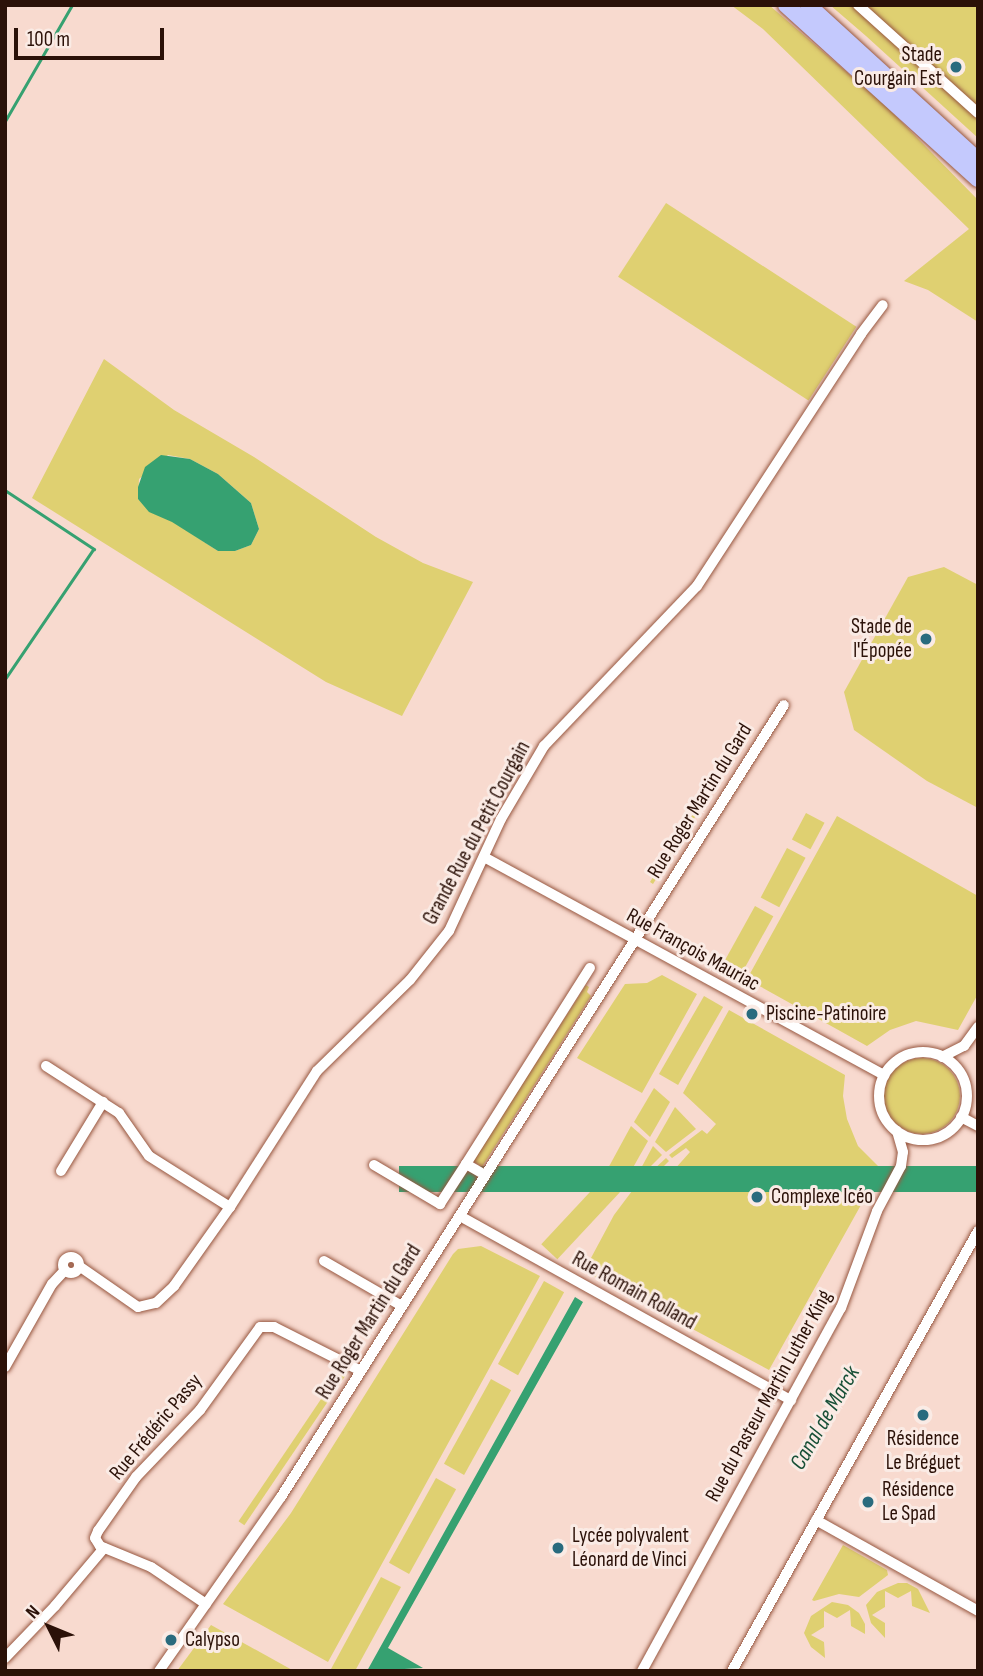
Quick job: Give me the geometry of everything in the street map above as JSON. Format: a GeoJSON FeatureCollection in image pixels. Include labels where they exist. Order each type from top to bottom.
{"type":"FeatureCollection","features":[{"type":"Feature","properties":{"kind":"highway"},"geometry":{"type":"LineString","coordinates":[[786,5],[978,182]]}},
{"type":"Feature","properties":{"kind":"highway"},"geometry":{"type":"LineString","coordinates":[[808,5],[978,160]]}},
{"type":"Feature","properties":{"kind":"street"},"geometry":{"type":"LineString","coordinates":[[858,5],[978,113]]}},
{"type":"Feature","properties":{"kind":"street","name":"Grande Rue du Petit Courgain"},"geometry":{"type":"LineString","coordinates":[[5,1367],[52,1284],[65,1269],[74,1272],[79,1266],[138,1307],[151,1305],[174,1286],[230,1208],[317,1071],[410,980],[449,931],[510,802],[540,752],[691,593],[861,334],[883,305]]}},
{"type":"Feature","properties":{"kind":"street","name":"Rue Roger Martin du Gard"},"geometry":{"type":"LineString","coordinates":[[159,1671],[281,1497],[783,705]]}},
{"type":"Feature","properties":{"kind":"street","name":"Rue François Mauriac"},"geometry":{"type":"LineString","coordinates":[[484,857],[884,1075]]}},
{"type":"Feature","properties":{"kind":"street"},"geometry":{"type":"LineString","coordinates":[[374,1165],[440,1204],[587,973],[604,988]]}},
{"type":"Feature","properties":{"kind":"street"},"geometry":{"type":"LineString","coordinates":[[942,1057],[964,1046],[978,1027]]}},
{"type":"Feature","properties":{"kind":"street"},"geometry":{"type":"LineString","coordinates":[[923,1052],[942,1057],[954,1065],[964,1080],[967,1099],[961,1117],[949,1131],[932,1139],[914,1139],[897,1131],[881,1108],[880,1089],[884,1075],[897,1061],[909,1054],[923,1052]]}},
{"type":"Feature","properties":{"kind":"street"},"geometry":{"type":"LineString","coordinates":[[46,1066],[123,1117],[149,1156],[230,1208]]}},
{"type":"Feature","properties":{"kind":"street"},"geometry":{"type":"LineString","coordinates":[[61,1171],[103,1102]]}},
{"type":"Feature","properties":{"kind":"street"},"geometry":{"type":"LineString","coordinates":[[961,1117],[978,1126]]}},
{"type":"Feature","properties":{"kind":"street","name":"Rue du Pasteur Martin Luther King"},"geometry":{"type":"LineString","coordinates":[[642,1671],[844,1302],[877,1212],[901,1166],[903,1152],[897,1131]]}},
{"type":"Feature","properties":{"kind":"street"},"geometry":{"type":"LineString","coordinates":[[466,1164],[485,1175]]}},
{"type":"Feature","properties":{"kind":"street","name":"Rue Romain Rolland"},"geometry":{"type":"LineString","coordinates":[[460,1216],[790,1400]]}},
{"type":"Feature","properties":{"kind":"street"},"geometry":{"type":"LineString","coordinates":[[732,1671],[978,1231]]}},
{"type":"Feature","properties":{"kind":"street"},"geometry":{"type":"LineString","coordinates":[[324,1262],[402,1306]]}},
{"type":"Feature","properties":{"kind":"street","name":"Rue Frédéric Passy"},"geometry":{"type":"LineString","coordinates":[[104,1548],[95,1538],[104,1522],[136,1477],[200,1410],[260,1326],[274,1327],[361,1371]]}},
{"type":"Feature","properties":{"kind":"street"},"geometry":{"type":"LineString","coordinates":[[816,1520],[978,1611]]}},
{"type":"Feature","properties":{"kind":"street"},"geometry":{"type":"LineString","coordinates":[[5,1658],[55,1606],[104,1548],[151,1567],[206,1604]]}},
{"type":"Feature","properties":{"kind":"shaded area"},"geometry":{"type":"Polygon","coordinates":[[[731,5],[769,5],[886,106],[978,200],[978,322],[928,290],[904,281],[969,229],[763,29],[731,5]]]}},
{"type":"Feature","properties":{"kind":"shaded area"},"geometry":{"type":"Polygon","coordinates":[[[830,5],[978,5],[978,138],[866,36],[830,5]]]}},
{"type":"Feature","properties":{"kind":"shaded area"},"geometry":{"type":"Polygon","coordinates":[[[666,203],[856,327],[808,400],[618,277],[666,203]]]}},
{"type":"Feature","properties":{"kind":"shaded area"},"geometry":{"type":"Polygon","coordinates":[[[104,359],[174,410],[254,457],[376,537],[423,563],[473,582],[402,716],[326,682],[32,498],[104,359]],[[168,455],[139,479],[138,499],[218,551],[235,551],[251,545],[259,529],[251,503],[218,474],[190,459],[168,455]]]}},
{"type":"Feature","properties":{"kind":"shaded area"},"geometry":{"type":"Polygon","coordinates":[[[161,455],[190,459],[218,474],[251,503],[259,529],[251,545],[235,551],[218,551],[172,522],[149,512],[138,499],[138,487],[145,467],[161,455]]]}},
{"type":"Feature","properties":{"kind":"shaded area","name":"Stade de l'Épopée"},"geometry":{"type":"Polygon","coordinates":[[[944,567],[978,585],[978,808],[927,781],[854,730],[844,692],[908,577],[944,567]]]}},
{"type":"Feature","properties":{"kind":"shaded area"},"geometry":{"type":"Polygon","coordinates":[[[740,740],[742,742],[653,884],[650,882],[740,740]]]}},
{"type":"Feature","properties":{"kind":"shaded area"},"geometry":{"type":"Polygon","coordinates":[[[806,813],[825,823],[810,849],[792,839],[806,813]]]}},
{"type":"Feature","properties":{"kind":"shaded area"},"geometry":{"type":"Polygon","coordinates":[[[837,816],[978,896],[978,994],[958,1030],[916,1021],[890,1030],[867,1046],[747,979],[837,816]]]}},
{"type":"Feature","properties":{"kind":"shaded area"},"geometry":{"type":"Polygon","coordinates":[[[787,848],[806,858],[779,907],[761,897],[787,848]]]}},
{"type":"Feature","properties":{"kind":"shaded area"},"geometry":{"type":"Polygon","coordinates":[[[755,906],[773,916],[740,976],[722,965],[755,906]]]}},
{"type":"Feature","properties":{"kind":"shaded area"},"geometry":{"type":"Polygon","coordinates":[[[662,975],[697,994],[642,1093],[577,1058],[625,984],[647,983],[662,975]]]}},
{"type":"Feature","properties":{"kind":"shaded area"},"geometry":{"type":"Polygon","coordinates":[[[586,985],[591,996],[482,1167],[473,1161],[586,985]]]}},
{"type":"Feature","properties":{"kind":"shaded area"},"geometry":{"type":"Polygon","coordinates":[[[704,996],[723,1007],[678,1085],[659,1074],[704,996]]]}},
{"type":"Feature","properties":{"kind":"shaded area","name":"Complexe Icéo"},"geometry":{"type":"Polygon","coordinates":[[[729,1010],[845,1075],[843,1096],[847,1119],[858,1146],[881,1169],[769,1370],[584,1271],[614,1215],[635,1187],[666,1158],[669,1161],[661,1169],[666,1173],[655,1186],[657,1189],[690,1152],[686,1148],[672,1158],[669,1155],[702,1130],[707,1134],[716,1124],[683,1093],[729,1010]]]}},
{"type":"Feature","properties":{"kind":"shaded area"},"geometry":{"type":"Polygon","coordinates":[[[922,1058],[936,1061],[949,1069],[957,1082],[960,1096],[957,1110],[949,1123],[936,1131],[922,1134],[908,1131],[895,1123],[887,1110],[884,1096],[887,1082],[895,1069],[908,1061],[922,1058]]]}},
{"type":"Feature","properties":{"kind":"shaded area"},"geometry":{"type":"Polygon","coordinates":[[[654,1088],[670,1102],[650,1137],[634,1122],[654,1088]]]}},
{"type":"Feature","properties":{"kind":"shaded area"},"geometry":{"type":"Polygon","coordinates":[[[675,1107],[696,1129],[666,1152],[655,1142],[675,1107]]]}},
{"type":"Feature","properties":{"kind":"shaded area"},"geometry":{"type":"Polygon","coordinates":[[[631,1126],[648,1141],[622,1187],[606,1172],[631,1126]]]}},
{"type":"Feature","properties":{"kind":"shaded area"},"geometry":{"type":"Polygon","coordinates":[[[653,1146],[662,1155],[632,1185],[653,1146]]]}},
{"type":"Feature","properties":{"kind":"shaded area"},"geometry":{"type":"Polygon","coordinates":[[[399,1166],[978,1166],[978,1192],[399,1192],[399,1166]]]}},
{"type":"Feature","properties":{"kind":"shaded area"},"geometry":{"type":"Polygon","coordinates":[[[604,1177],[620,1192],[557,1259],[541,1244],[604,1177]]]}},
{"type":"Feature","properties":{"kind":"shaded area"},"geometry":{"type":"Polygon","coordinates":[[[481,1246],[540,1276],[328,1662],[223,1604],[291,1513],[453,1254],[458,1249],[481,1246]]]}},
{"type":"Feature","properties":{"kind":"shaded area"},"geometry":{"type":"Polygon","coordinates":[[[544,1281],[564,1292],[518,1375],[498,1364],[544,1281]]]}},
{"type":"Feature","properties":{"kind":"shaded area"},"geometry":{"type":"Polygon","coordinates":[[[575,1297],[583,1302],[388,1648],[423,1668],[367,1671],[575,1297]]]}},
{"type":"Feature","properties":{"kind":"shaded area"},"geometry":{"type":"Polygon","coordinates":[[[342,1368],[348,1372],[244,1525],[239,1521],[342,1368]]]}},
{"type":"Feature","properties":{"kind":"shaded area"},"geometry":{"type":"Polygon","coordinates":[[[491,1379],[511,1390],[464,1475],[444,1464],[491,1379]]]}},
{"type":"Feature","properties":{"kind":"shaded area"},"geometry":{"type":"Polygon","coordinates":[[[436,1478],[456,1489],[409,1574],[389,1563],[436,1478]]]}},
{"type":"Feature","properties":{"kind":"shaded area"},"geometry":{"type":"Polygon","coordinates":[[[843,1545],[887,1570],[888,1575],[859,1597],[839,1594],[812,1600],[843,1545]]]}},
{"type":"Feature","properties":{"kind":"shaded area"},"geometry":{"type":"Polygon","coordinates":[[[381,1577],[401,1587],[355,1671],[331,1669],[381,1577]]]}},
{"type":"Feature","properties":{"kind":"shaded area"},"geometry":{"type":"Polygon","coordinates":[[[898,1583],[907,1583],[918,1589],[930,1613],[912,1606],[911,1591],[898,1598],[885,1591],[885,1607],[872,1615],[885,1623],[885,1638],[871,1623],[866,1605],[877,1592],[898,1583]]]}},
{"type":"Feature","properties":{"kind":"shaded area"},"geometry":{"type":"Polygon","coordinates":[[[832,1602],[848,1605],[859,1613],[865,1624],[865,1634],[851,1626],[850,1610],[837,1618],[824,1611],[824,1627],[811,1635],[824,1642],[825,1658],[811,1647],[804,1633],[811,1616],[832,1602]]]}},
{"type":"Feature","properties":{"kind":"shaded area"},"geometry":{"type":"Polygon","coordinates":[[[211,1625],[294,1671],[177,1671],[211,1625]]]}},
{"type":"Feature","properties":{"kind":"waterway"},"geometry":{"type":"LineString","coordinates":[[5,121],[72,5]]}},
{"type":"Feature","properties":{"kind":"waterway"},"geometry":{"type":"LineString","coordinates":[[5,490],[94,549],[5,680]]}},
{"type":"Feature","properties":{"kind":"place","name":"Stade Courgain Est"},"geometry":{"type":"Point","coordinates":[956,67]}},
{"type":"Feature","properties":{"kind":"place","name":"Stade de l'Épopée"},"geometry":{"type":"Point","coordinates":[926,639]}},
{"type":"Feature","properties":{"kind":"place","name":"Piscine-Patinoire"},"geometry":{"type":"Point","coordinates":[752,1014]}},
{"type":"Feature","properties":{"kind":"place","name":"Complexe Icéo"},"geometry":{"type":"Point","coordinates":[757,1197]}},
{"type":"Feature","properties":{"kind":"place","name":"Résidence Le Bréguet"},"geometry":{"type":"Point","coordinates":[923,1415]}},
{"type":"Feature","properties":{"kind":"place","name":"Résidence Le Spad"},"geometry":{"type":"Point","coordinates":[868,1502]}},
{"type":"Feature","properties":{"kind":"place","name":"Lycée polyvalent Léonard de Vinci"},"geometry":{"type":"Point","coordinates":[558,1548]}},
{"type":"Feature","properties":{"kind":"place","name":"Calypso"},"geometry":{"type":"Point","coordinates":[171,1640]}},
{"type":"Feature","properties":{"kind":"water label","name":"Canal de Marck"},"geometry":{"type":"Point","coordinates":[825,1418]}}]}
